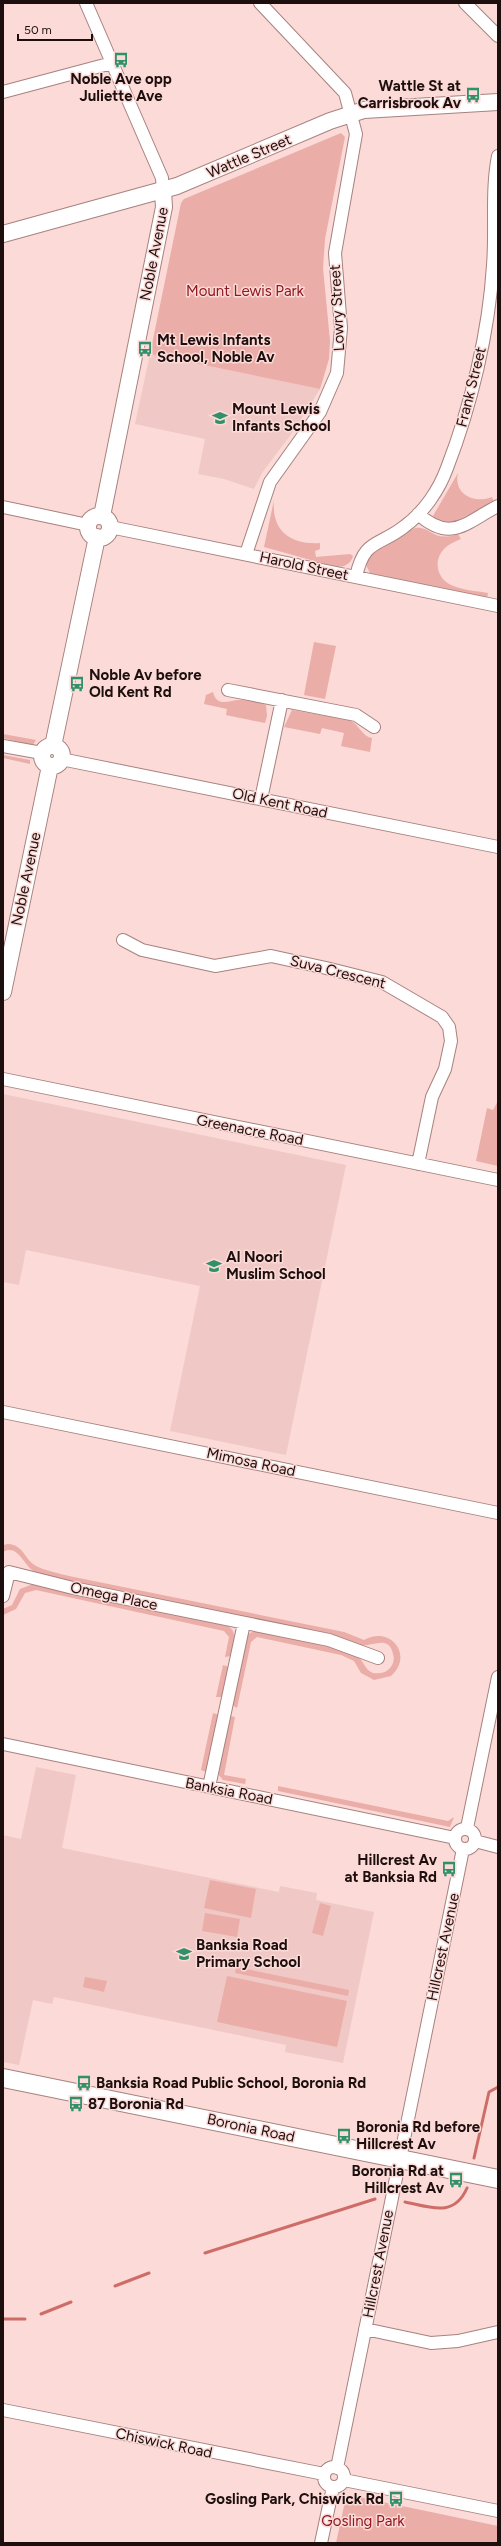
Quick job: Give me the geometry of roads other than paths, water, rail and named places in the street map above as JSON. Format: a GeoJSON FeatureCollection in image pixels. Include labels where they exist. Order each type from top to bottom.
{"type":"FeatureCollection","features":[{"type":"Feature","properties":{"kind":"main road","name":"Boronia Road"},"geometry":{"type":"LineString","coordinates":[[3,2078],[498,2179]]}},
{"type":"Feature","properties":{"kind":"street","name":"Noble Avenue"},"geometry":{"type":"LineString","coordinates":[[86,3],[162,178],[163,191],[162,215],[106,521]]}},
{"type":"Feature","properties":{"kind":"street","name":"Lowry Street"},"geometry":{"type":"LineString","coordinates":[[246,554],[270,482],[320,412],[337,373],[341,328],[335,253],[356,134],[346,93],[260,3]]}},
{"type":"Feature","properties":{"kind":"street"},"geometry":{"type":"LineString","coordinates":[[466,3],[497,36]]}},
{"type":"Feature","properties":{"kind":"street"},"geometry":{"type":"LineString","coordinates":[[3,92],[112,62]]}},
{"type":"Feature","properties":{"kind":"street","name":"Wattle Street"},"geometry":{"type":"LineString","coordinates":[[3,234],[163,191],[352,113],[380,108],[498,102]]}},
{"type":"Feature","properties":{"kind":"street","name":"Frank Street"},"geometry":{"type":"LineString","coordinates":[[356,577],[360,558],[365,550],[399,531],[418,514],[441,481],[463,422],[481,350],[496,259],[495,176],[498,156]]}},
{"type":"Feature","properties":{"kind":"street"},"geometry":{"type":"LineString","coordinates":[[418,514],[427,522],[444,530],[460,527],[498,506]]}},
{"type":"Feature","properties":{"kind":"street"},"geometry":{"type":"LineString","coordinates":[[3,507],[93,531],[92,519],[106,521]]}},
{"type":"Feature","properties":{"kind":"street","name":"Harold Street"},"geometry":{"type":"LineString","coordinates":[[106,521],[246,554],[498,606]]}},
{"type":"Feature","properties":{"kind":"street","name":"Noble Avenue"},"geometry":{"type":"LineString","coordinates":[[3,992],[52,756],[93,531]]}},
{"type":"Feature","properties":{"kind":"street"},"geometry":{"type":"LineString","coordinates":[[228,690],[356,715],[374,727]]}},
{"type":"Feature","properties":{"kind":"street"},"geometry":{"type":"LineString","coordinates":[[261,799],[282,700]]}},
{"type":"Feature","properties":{"kind":"street","name":"Old Kent Road"},"geometry":{"type":"LineString","coordinates":[[3,746],[498,848]]}},
{"type":"Feature","properties":{"kind":"street","name":"Suva Crescent"},"geometry":{"type":"LineString","coordinates":[[123,940],[142,950],[215,966],[271,956],[326,968],[382,982],[442,1016],[449,1027],[451,1041],[445,1069],[432,1097],[418,1164]]}},
{"type":"Feature","properties":{"kind":"street","name":"Greenacre Road"},"geometry":{"type":"LineString","coordinates":[[3,1079],[498,1180]]}},
{"type":"Feature","properties":{"kind":"street","name":"Mimosa Road"},"geometry":{"type":"LineString","coordinates":[[3,1412],[498,1514]]}},
{"type":"Feature","properties":{"kind":"street","name":"Omega Place"},"geometry":{"type":"LineString","coordinates":[[3,1596],[9,1572],[340,1643],[378,1658]]}},
{"type":"Feature","properties":{"kind":"street"},"geometry":{"type":"LineString","coordinates":[[209,1787],[244,1623]]}},
{"type":"Feature","properties":{"kind":"street"},"geometry":{"type":"LineString","coordinates":[[467,1828],[498,1677]]}},
{"type":"Feature","properties":{"kind":"street","name":"Banksia Road"},"geometry":{"type":"LineString","coordinates":[[3,1744],[455,1838]]}},
{"type":"Feature","properties":{"kind":"street"},"geometry":{"type":"LineString","coordinates":[[467,1828],[473,1832],[476,1841],[472,1847],[463,1849],[458,1846],[455,1838],[460,1830],[467,1828]]}},
{"type":"Feature","properties":{"kind":"street"},"geometry":{"type":"LineString","coordinates":[[476,1841],[498,1847]]}},
{"type":"Feature","properties":{"kind":"street","name":"Hillcrest Avenue"},"geometry":{"type":"LineString","coordinates":[[337,2468],[463,1849]]}},
{"type":"Feature","properties":{"kind":"street"},"geometry":{"type":"LineString","coordinates":[[365,2329],[431,2343],[458,2341],[498,2332]]}},
{"type":"Feature","properties":{"kind":"street","name":"Chiswick Road"},"geometry":{"type":"LineString","coordinates":[[3,2410],[324,2474]]}},
{"type":"Feature","properties":{"kind":"street"},"geometry":{"type":"LineString","coordinates":[[333,2487],[325,2481],[324,2474],[331,2468],[337,2468],[342,2471],[344,2480]]}},
{"type":"Feature","properties":{"kind":"street"},"geometry":{"type":"LineString","coordinates":[[333,2487],[338,2486],[344,2480]]}},
{"type":"Feature","properties":{"kind":"street"},"geometry":{"type":"LineString","coordinates":[[344,2480],[498,2511]]}},
{"type":"Feature","properties":{"kind":"street"},"geometry":{"type":"LineString","coordinates":[[321,2543],[333,2487]]}},
{"type":"Feature","properties":{"kind":"waterway"},"geometry":{"type":"LineString","coordinates":[[474,2158],[489,2092],[498,2087]]}},
{"type":"Feature","properties":{"kind":"waterway"},"geometry":{"type":"LineString","coordinates":[[405,2202],[432,2208],[448,2207],[455,2204],[462,2197],[467,2188]]}},
{"type":"Feature","properties":{"kind":"waterway"},"geometry":{"type":"LineString","coordinates":[[205,2253],[375,2199]]}},
{"type":"Feature","properties":{"kind":"waterway"},"geometry":{"type":"LineString","coordinates":[[115,2286],[149,2273]]}},
{"type":"Feature","properties":{"kind":"waterway"},"geometry":{"type":"LineString","coordinates":[[41,2314],[71,2302]]}},
{"type":"Feature","properties":{"kind":"waterway"},"geometry":{"type":"LineString","coordinates":[[3,2319],[25,2319]]}},
{"type":"Feature","properties":{"kind":"place","name":"Noble Ave opp Juliette Ave"},"geometry":{"type":"Point","coordinates":[121,60]}},
{"type":"Feature","properties":{"kind":"place","name":"Wattle St at Carrisbrook Av"},"geometry":{"type":"Point","coordinates":[473,95]}},
{"type":"Feature","properties":{"kind":"place","name":"Mt Lewis Infants School, Noble Av"},"geometry":{"type":"Point","coordinates":[145,349]}},
{"type":"Feature","properties":{"kind":"place","name":"Mount Lewis Infants School"},"geometry":{"type":"Point","coordinates":[220,418]}},
{"type":"Feature","properties":{"kind":"place","name":"Noble Av before Old Kent Rd"},"geometry":{"type":"Point","coordinates":[77,684]}},
{"type":"Feature","properties":{"kind":"place","name":"Al Noori Muslim School"},"geometry":{"type":"Point","coordinates":[214,1266]}},
{"type":"Feature","properties":{"kind":"place","name":"Hillcrest Av at Banksia Rd"},"geometry":{"type":"Point","coordinates":[449,1869]}},
{"type":"Feature","properties":{"kind":"place","name":"Banksia Road Primary School"},"geometry":{"type":"Point","coordinates":[184,1954]}},
{"type":"Feature","properties":{"kind":"place","name":"Banksia Road Public School, Boronia Rd"},"geometry":{"type":"Point","coordinates":[84,2083]}},
{"type":"Feature","properties":{"kind":"place","name":"87 Boronia Rd"},"geometry":{"type":"Point","coordinates":[76,2104]}},
{"type":"Feature","properties":{"kind":"place","name":"Boronia Rd before Hillcrest Av"},"geometry":{"type":"Point","coordinates":[344,2136]}},
{"type":"Feature","properties":{"kind":"place","name":"Boronia Rd at Hillcrest Av"},"geometry":{"type":"Point","coordinates":[456,2180]}},
{"type":"Feature","properties":{"kind":"place","name":"Gosling Park, Chiswick Rd"},"geometry":{"type":"Point","coordinates":[396,2499]}},
{"type":"Feature","properties":{"kind":"park label","name":"Mount Lewis Park"},"geometry":{"type":"Point","coordinates":[245,291]}},
{"type":"Feature","properties":{"kind":"park label","name":"Gosling Park"},"geometry":{"type":"Point","coordinates":[363,2521]}}]}
